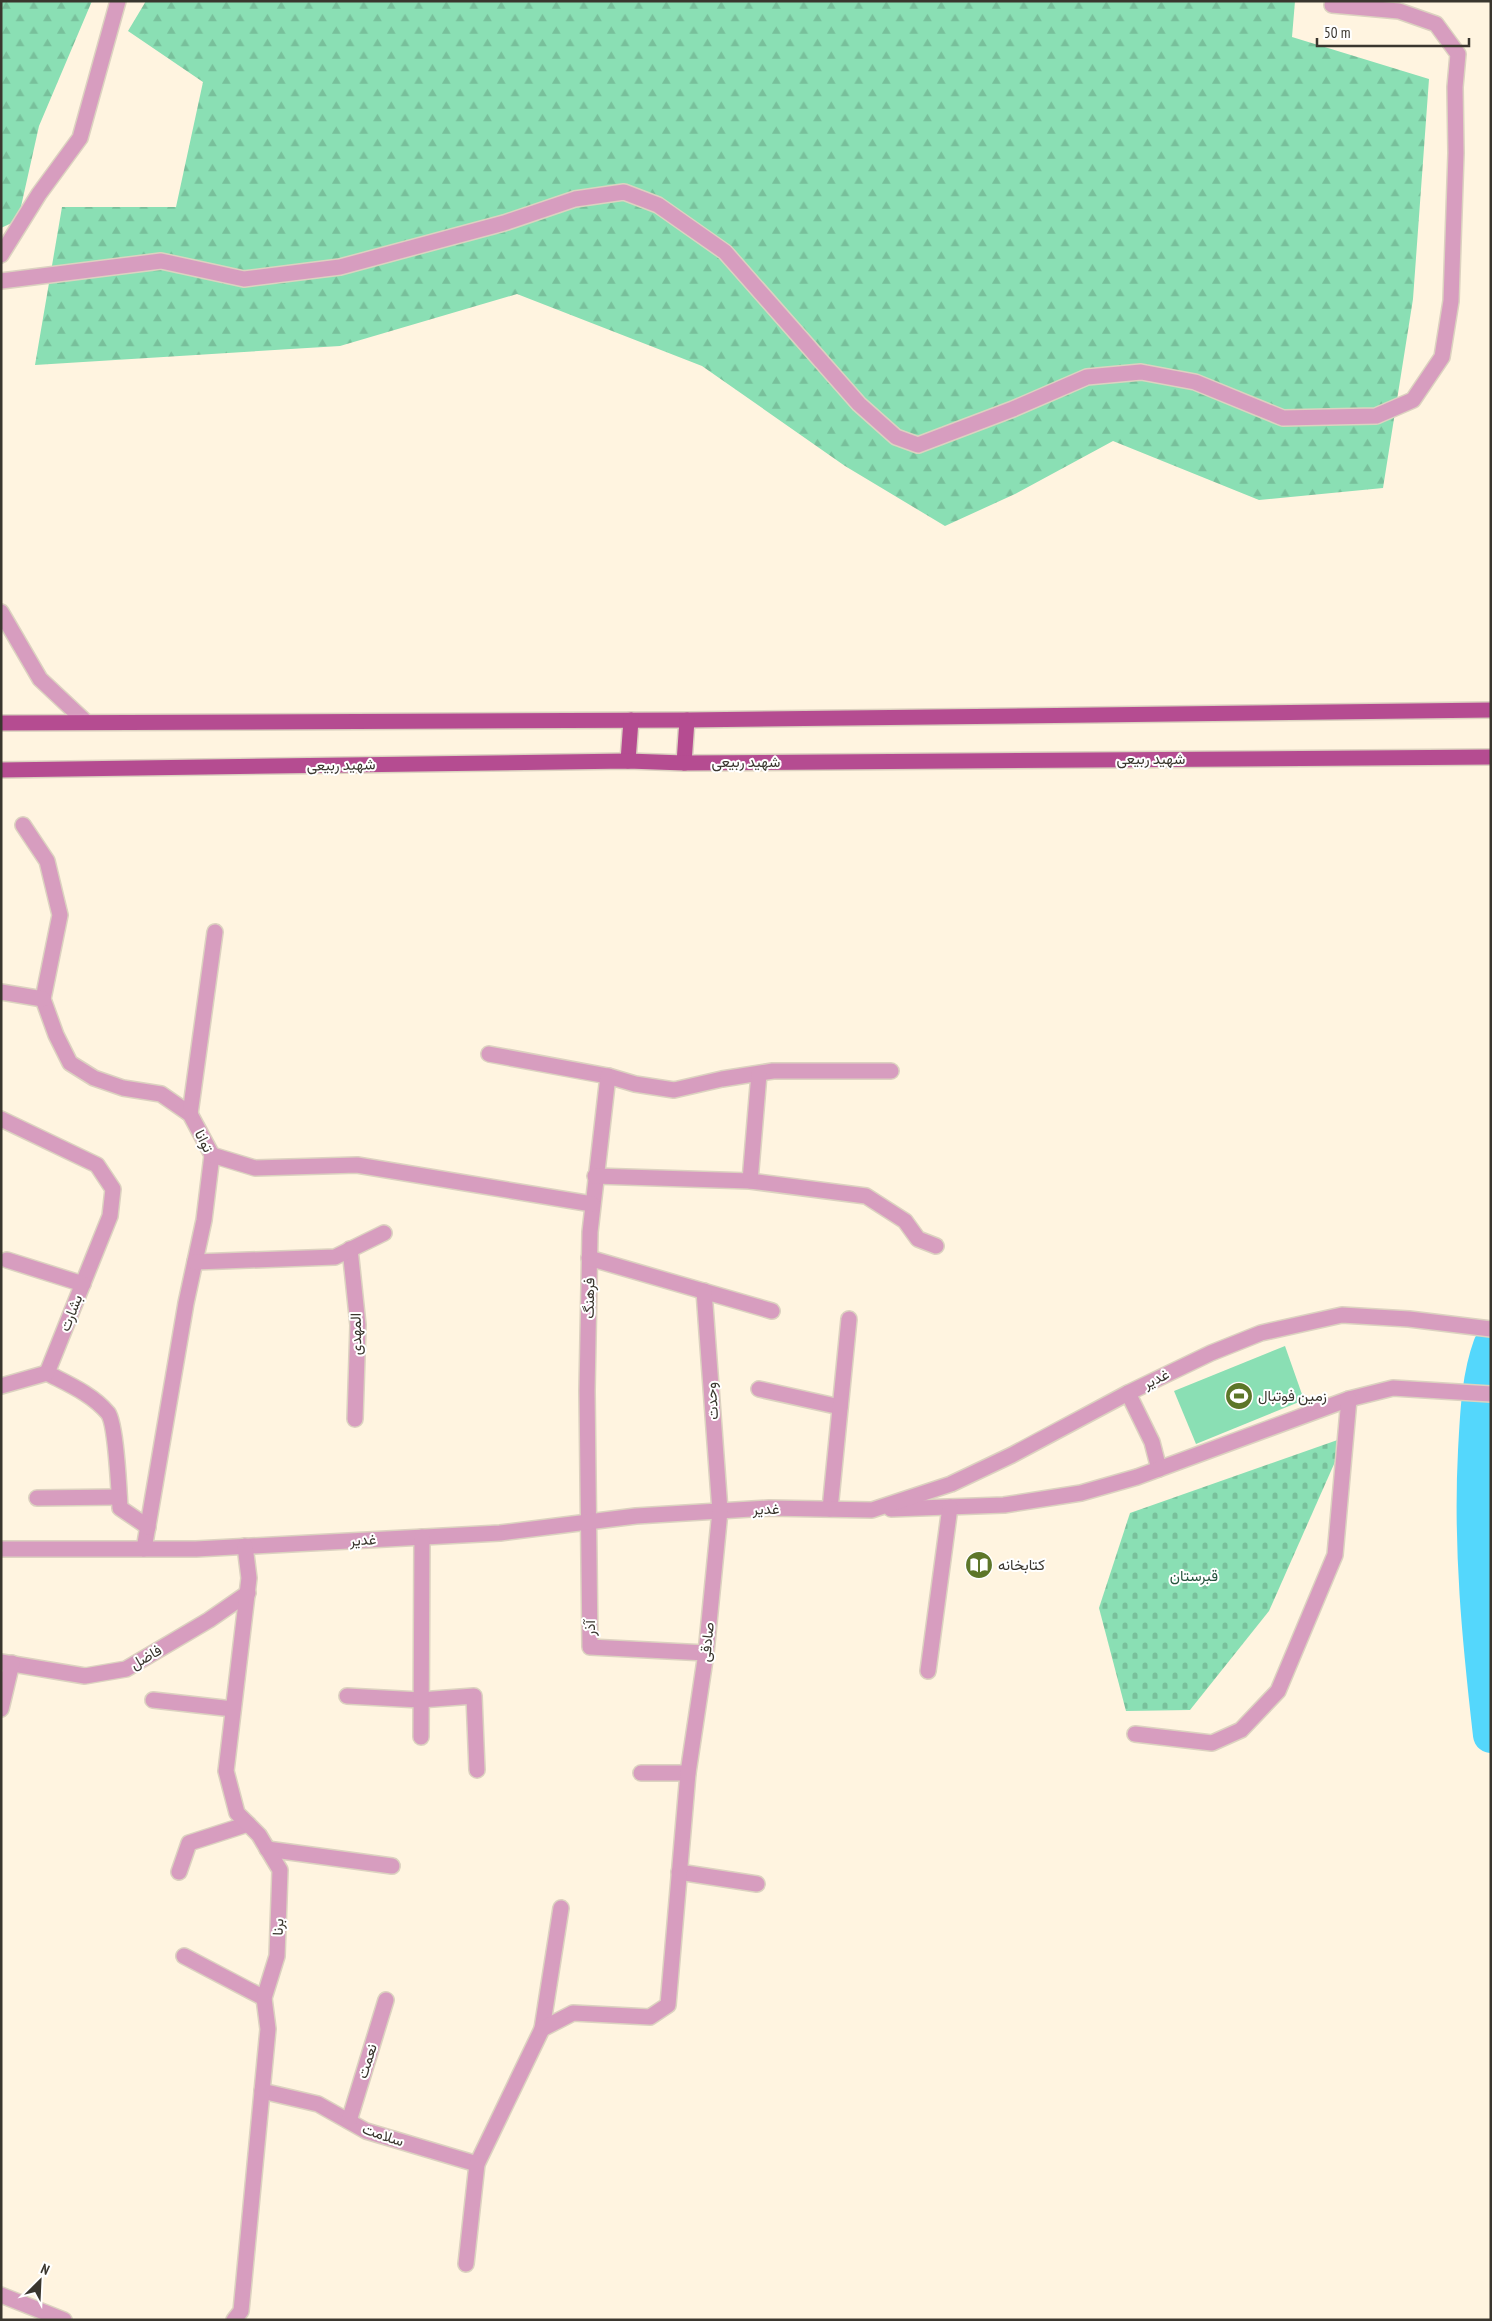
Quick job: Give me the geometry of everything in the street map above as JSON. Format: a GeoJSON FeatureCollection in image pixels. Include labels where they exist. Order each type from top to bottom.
{"type":"FeatureCollection","features":[{"type":"Feature","properties":{"kind":"main road"},"geometry":{"type":"LineString","coordinates":[[1,723],[687,720],[1491,710]]}},
{"type":"Feature","properties":{"kind":"main road"},"geometry":{"type":"LineString","coordinates":[[628,761],[631,720]]}},
{"type":"Feature","properties":{"kind":"main road"},"geometry":{"type":"LineString","coordinates":[[684,763],[687,720]]}},
{"type":"Feature","properties":{"kind":"main road","name":"شهید ربیعی"},"geometry":{"type":"LineString","coordinates":[[1,770],[628,761],[684,763],[1491,757]]}},
{"type":"Feature","properties":{"kind":"street"},"geometry":{"type":"LineString","coordinates":[[1,255],[39,194],[80,138],[118,1]]}},
{"type":"Feature","properties":{"kind":"street"},"geometry":{"type":"LineString","coordinates":[[1,281],[161,261],[244,279],[340,267],[504,224],[575,199],[624,192],[658,205],[725,252],[859,404],[896,437],[918,444],[1013,409],[1087,377],[1141,372],[1195,382],[1283,418],[1376,416],[1413,400],[1442,357],[1450,301],[1456,153],[1455,87],[1458,54],[1436,24],[1399,11],[1332,5]]}},
{"type":"Feature","properties":{"kind":"street"},"geometry":{"type":"LineString","coordinates":[[1,612],[40,679],[86,722]]}},
{"type":"Feature","properties":{"kind":"street"},"geometry":{"type":"LineString","coordinates":[[1,992],[42,1000],[60,915],[47,861],[23,826]]}},
{"type":"Feature","properties":{"kind":"street"},"geometry":{"type":"LineString","coordinates":[[190,1114],[215,932]]}},
{"type":"Feature","properties":{"kind":"street","name":"توانا"},"geometry":{"type":"LineString","coordinates":[[42,1000],[70,1063],[94,1078],[123,1088],[161,1094],[190,1114],[212,1155],[204,1220],[186,1303],[144,1549]]}},
{"type":"Feature","properties":{"kind":"street"},"geometry":{"type":"LineString","coordinates":[[489,1054],[608,1076],[635,1084],[674,1090],[722,1079],[773,1072],[891,1071]]}},
{"type":"Feature","properties":{"kind":"street"},"geometry":{"type":"LineString","coordinates":[[750,1180],[759,1074]]}},
{"type":"Feature","properties":{"kind":"street","name":"فرهنگ"},"geometry":{"type":"LineString","coordinates":[[589,1522],[587,1391],[589,1258],[592,1204],[608,1076]]}},
{"type":"Feature","properties":{"kind":"street","name":"بشارت"},"geometry":{"type":"LineString","coordinates":[[1,1119],[97,1165],[113,1188],[110,1216],[47,1373]]}},
{"type":"Feature","properties":{"kind":"street"},"geometry":{"type":"LineString","coordinates":[[212,1155],[255,1168],[356,1165],[592,1204]]}},
{"type":"Feature","properties":{"kind":"street"},"geometry":{"type":"LineString","coordinates":[[595,1176],[750,1180],[866,1196],[905,1221],[918,1238],[936,1246]]}},
{"type":"Feature","properties":{"kind":"street"},"geometry":{"type":"LineString","coordinates":[[195,1262],[335,1257],[384,1233]]}},
{"type":"Feature","properties":{"kind":"street","name":"المهدی"},"geometry":{"type":"LineString","coordinates":[[350,1249],[358,1325],[355,1419]]}},
{"type":"Feature","properties":{"kind":"street"},"geometry":{"type":"LineString","coordinates":[[589,1258],[772,1311]]}},
{"type":"Feature","properties":{"kind":"street"},"geometry":{"type":"LineString","coordinates":[[7,1260],[83,1284]]}},
{"type":"Feature","properties":{"kind":"street","name":"وحدت"},"geometry":{"type":"LineString","coordinates":[[704,1291],[720,1511]]}},
{"type":"Feature","properties":{"kind":"street","name":"غدیر"},"geometry":{"type":"LineString","coordinates":[[1,1549],[144,1549],[245,1546],[500,1533],[636,1516],[769,1508],[872,1510],[951,1484],[1012,1455],[1128,1393],[1210,1353],[1262,1334],[1342,1315],[1491,1329]]}},
{"type":"Feature","properties":{"kind":"street"},"geometry":{"type":"LineString","coordinates":[[830,1509],[849,1319]]}},
{"type":"Feature","properties":{"kind":"street"},"geometry":{"type":"LineString","coordinates":[[1,1386],[47,1373],[80,1389],[109,1414],[116,1452],[120,1508],[148,1527]]}},
{"type":"Feature","properties":{"kind":"street"},"geometry":{"type":"LineString","coordinates":[[872,1510],[1004,1505],[1081,1493],[1160,1468],[1349,1399],[1393,1388],[1491,1394]]}},
{"type":"Feature","properties":{"kind":"street"},"geometry":{"type":"LineString","coordinates":[[759,1389],[840,1407]]}},
{"type":"Feature","properties":{"kind":"street"},"geometry":{"type":"LineString","coordinates":[[1128,1393],[1152,1442],[1160,1468]]}},
{"type":"Feature","properties":{"kind":"street"},"geometry":{"type":"LineString","coordinates":[[1135,1734],[1212,1743],[1241,1730],[1278,1691],[1335,1555],[1349,1399]]}},
{"type":"Feature","properties":{"kind":"street"},"geometry":{"type":"LineString","coordinates":[[37,1498],[119,1497]]}},
{"type":"Feature","properties":{"kind":"street"},"geometry":{"type":"LineString","coordinates":[[928,1671],[950,1507]]}},
{"type":"Feature","properties":{"kind":"street","name":"صادقی"},"geometry":{"type":"LineString","coordinates":[[542,2029],[573,2012],[650,2017],[668,2005],[688,1773],[706,1653],[720,1511]]}},
{"type":"Feature","properties":{"kind":"street","name":"آذر"},"geometry":{"type":"LineString","coordinates":[[589,1522],[590,1647],[706,1653]]}},
{"type":"Feature","properties":{"kind":"street"},"geometry":{"type":"LineString","coordinates":[[421,1737],[422,1537]]}},
{"type":"Feature","properties":{"kind":"street","name":"برنا"},"geometry":{"type":"LineString","coordinates":[[234,2320],[241,2311],[268,2029],[264,1998],[277,1956],[280,1870],[259,1835],[237,1813],[226,1770],[250,1578],[245,1546]]}},
{"type":"Feature","properties":{"kind":"street","name":"فاضل"},"geometry":{"type":"LineString","coordinates":[[7,1663],[85,1676],[126,1669],[210,1620],[248,1593]]}},
{"type":"Feature","properties":{"kind":"street"},"geometry":{"type":"LineString","coordinates":[[1,1710],[7,1663]]}},
{"type":"Feature","properties":{"kind":"street"},"geometry":{"type":"LineString","coordinates":[[347,1696],[420,1700],[474,1696],[477,1770]]}},
{"type":"Feature","properties":{"kind":"street"},"geometry":{"type":"LineString","coordinates":[[153,1700],[233,1709]]}},
{"type":"Feature","properties":{"kind":"street"},"geometry":{"type":"LineString","coordinates":[[641,1773],[688,1773]]}},
{"type":"Feature","properties":{"kind":"street"},"geometry":{"type":"LineString","coordinates":[[179,1872],[189,1843],[248,1824]]}},
{"type":"Feature","properties":{"kind":"street"},"geometry":{"type":"LineString","coordinates":[[267,1849],[392,1866]]}},
{"type":"Feature","properties":{"kind":"street"},"geometry":{"type":"LineString","coordinates":[[679,1872],[757,1884]]}},
{"type":"Feature","properties":{"kind":"street"},"geometry":{"type":"LineString","coordinates":[[466,2264],[477,2164],[542,2029],[561,1908]]}},
{"type":"Feature","properties":{"kind":"street"},"geometry":{"type":"LineString","coordinates":[[184,1956],[264,1998]]}},
{"type":"Feature","properties":{"kind":"street","name":"نعمت"},"geometry":{"type":"LineString","coordinates":[[349,2121],[386,2000]]}},
{"type":"Feature","properties":{"kind":"street","name":"سلامت"},"geometry":{"type":"LineString","coordinates":[[262,2090],[318,2104],[366,2131],[477,2164]]}},
{"type":"Feature","properties":{"kind":"street"},"geometry":{"type":"LineString","coordinates":[[1,2295],[64,2320]]}},
{"type":"Feature","properties":{"kind":"green space"},"geometry":{"type":"Polygon","coordinates":[[[1,1],[92,1],[39,126],[18,220],[1,228],[1,1]]]}},
{"type":"Feature","properties":{"kind":"green space"},"geometry":{"type":"Polygon","coordinates":[[[146,1],[1295,1],[1292,37],[1429,79],[1413,299],[1383,488],[1259,500],[1113,441],[1015,494],[945,526],[845,466],[702,366],[517,294],[340,346],[35,365],[62,207],[176,207],[203,82],[128,31],[146,1]]]}},
{"type":"Feature","properties":{"kind":"green space","name":"زمین فوتبال"},"geometry":{"type":"Polygon","coordinates":[[[1285,1346],[1304,1400],[1196,1444],[1174,1391],[1285,1346]]]}},
{"type":"Feature","properties":{"kind":"green space","name":"قبرستان"},"geometry":{"type":"Polygon","coordinates":[[[1346,1437],[1269,1611],[1190,1710],[1126,1711],[1099,1608],[1130,1513],[1346,1437]]]}},
{"type":"Feature","properties":{"kind":"waterway"},"geometry":{"type":"LineString","coordinates":[[1491,1346],[1484,1371],[1478,1411],[1475,1487],[1476,1558],[1480,1628],[1491,1735]]}},
{"type":"Feature","properties":{"kind":"place","name":"زمین فوتبال"},"geometry":{"type":"Point","coordinates":[1239,1396]}},
{"type":"Feature","properties":{"kind":"place","name":"کتابخانه"},"geometry":{"type":"Point","coordinates":[979,1565]}}]}
